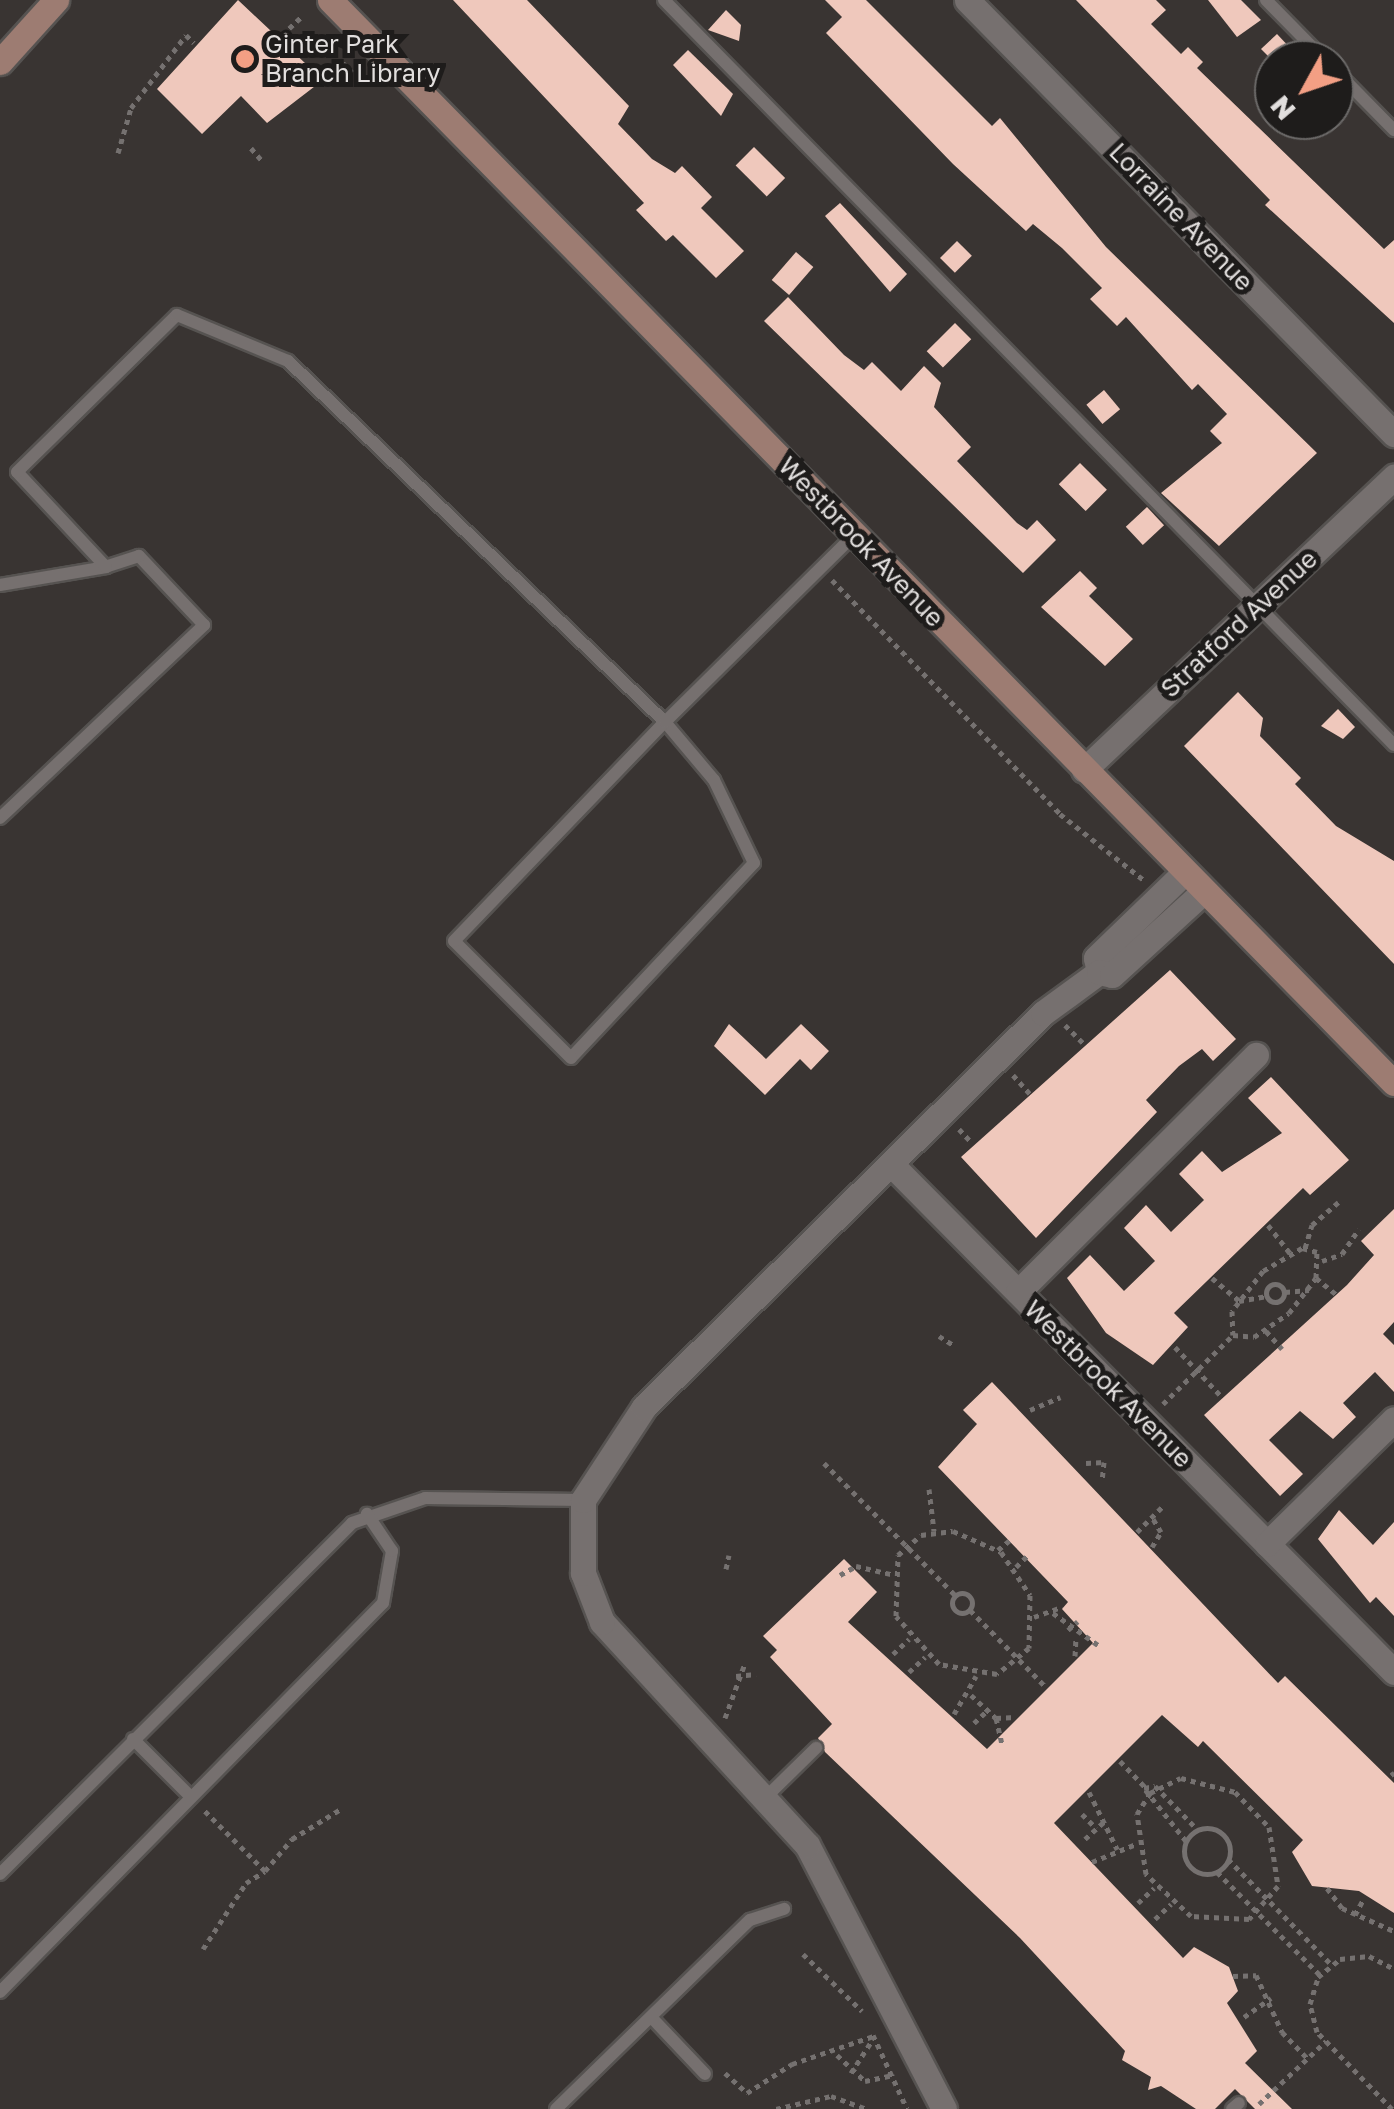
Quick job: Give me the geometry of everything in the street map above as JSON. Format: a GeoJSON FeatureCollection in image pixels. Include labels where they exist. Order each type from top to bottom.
{"type":"FeatureCollection","features":[{"type":"Feature","properties":{"kind":"street"},"geometry":{"type":"LineString","coordinates":[[0,62],[56,0]]}},
{"type":"Feature","properties":{"kind":"street","name":"Lorraine Avenue"},"geometry":{"type":"LineString","coordinates":[[968,0],[1394,434]]}},
{"type":"Feature","properties":{"kind":"street","name":"Westbrook Avenue"},"geometry":{"type":"LineString","coordinates":[[338,3],[1394,1083]]}},
{"type":"Feature","properties":{"kind":"street","name":"Stratford Avenue"},"geometry":{"type":"LineString","coordinates":[[1084,770],[1394,477]]}},
{"type":"Feature","properties":{"kind":"street"},"geometry":{"type":"LineString","coordinates":[[1098,972],[1096,958],[1185,872]]}},
{"type":"Feature","properties":{"kind":"street"},"geometry":{"type":"LineString","coordinates":[[944,2109],[835,1890],[767,1796],[602,1622],[583,1573],[583,1500],[644,1407],[1054,1003],[1098,972],[1124,966],[1204,891]]}},
{"type":"Feature","properties":{"kind":"street","name":"Westbrook Avenue"},"geometry":{"type":"LineString","coordinates":[[1256,1054],[1018,1292],[1394,1672]]}},
{"type":"Feature","properties":{"kind":"street"},"geometry":{"type":"LineString","coordinates":[[891,1164],[1018,1292]]}},
{"type":"Feature","properties":{"kind":"street"},"geometry":{"type":"LineString","coordinates":[[1268,1544],[1394,1419]]}},
{"type":"Feature","properties":{"kind":"lane"},"geometry":{"type":"LineString","coordinates":[[664,0],[1394,745]]}},
{"type":"Feature","properties":{"kind":"lane"},"geometry":{"type":"LineString","coordinates":[[1266,0],[1305,40]]}},
{"type":"Feature","properties":{"kind":"lane"},"geometry":{"type":"LineString","coordinates":[[1354,89],[1394,130]]}},
{"type":"Feature","properties":{"kind":"lane"},"geometry":{"type":"LineString","coordinates":[[106,567],[18,472],[177,315],[288,361],[665,722],[714,780],[754,863],[570,1058],[454,941],[665,722],[854,535]]}},
{"type":"Feature","properties":{"kind":"lane"},"geometry":{"type":"LineString","coordinates":[[0,818],[204,625],[139,556],[106,567],[1,589]]}},
{"type":"Feature","properties":{"kind":"lane"},"geometry":{"type":"LineString","coordinates":[[0,1874],[319,1549],[368,1514],[424,1498],[583,1500]]}},
{"type":"Feature","properties":{"kind":"lane"},"geometry":{"type":"LineString","coordinates":[[0,1992],[383,1603],[392,1551],[368,1514]]}},
{"type":"Feature","properties":{"kind":"lane"},"geometry":{"type":"LineString","coordinates":[[134,1739],[191,1797]]}},
{"type":"Feature","properties":{"kind":"lane"},"geometry":{"type":"LineString","coordinates":[[767,1796],[816,1748]]}},
{"type":"Feature","properties":{"kind":"lane"},"geometry":{"type":"LineString","coordinates":[[556,2109],[750,1920],[784,1909]]}},
{"type":"Feature","properties":{"kind":"lane"},"geometry":{"type":"LineString","coordinates":[[652,2018],[710,2069]]}},
{"type":"Feature","properties":{"kind":"path"},"geometry":{"type":"LineString","coordinates":[[282,35],[300,18]]}},
{"type":"Feature","properties":{"kind":"path"},"geometry":{"type":"LineString","coordinates":[[118,153],[131,108],[186,35],[194,42]]}},
{"type":"Feature","properties":{"kind":"path"},"geometry":{"type":"LineString","coordinates":[[343,63],[352,72]]}},
{"type":"Feature","properties":{"kind":"path"},"geometry":{"type":"LineString","coordinates":[[251,148],[263,162]]}},
{"type":"Feature","properties":{"kind":"path"},"geometry":{"type":"LineString","coordinates":[[838,587],[1060,814],[1147,882]]}},
{"type":"Feature","properties":{"kind":"path"},"geometry":{"type":"LineString","coordinates":[[1062,1022],[1084,1044]]}},
{"type":"Feature","properties":{"kind":"path"},"geometry":{"type":"LineString","coordinates":[[1012,1073],[1032,1095]]}},
{"type":"Feature","properties":{"kind":"path"},"geometry":{"type":"LineString","coordinates":[[957,1127],[972,1143]]}},
{"type":"Feature","properties":{"kind":"path"},"geometry":{"type":"LineString","coordinates":[[1305,1248],[1312,1225],[1338,1202]]}},
{"type":"Feature","properties":{"kind":"path"},"geometry":{"type":"LineString","coordinates":[[1268,1226],[1290,1253]]}},
{"type":"Feature","properties":{"kind":"path"},"geometry":{"type":"LineString","coordinates":[[1322,1261],[1342,1254],[1359,1228]]}},
{"type":"Feature","properties":{"kind":"path"},"geometry":{"type":"LineString","coordinates":[[1158,1409],[1233,1334],[1239,1301],[1290,1253],[1305,1248]]}},
{"type":"Feature","properties":{"kind":"path"},"geometry":{"type":"LineString","coordinates":[[1305,1248],[1322,1261]]}},
{"type":"Feature","properties":{"kind":"path"},"geometry":{"type":"LineString","coordinates":[[1233,1334],[1266,1331],[1309,1290],[1322,1261]]}},
{"type":"Feature","properties":{"kind":"path"},"geometry":{"type":"LineString","coordinates":[[1212,1278],[1239,1301]]}},
{"type":"Feature","properties":{"kind":"path"},"geometry":{"type":"LineString","coordinates":[[1316,1278],[1336,1294]]}},
{"type":"Feature","properties":{"kind":"path"},"geometry":{"type":"LineString","coordinates":[[1266,1296],[1272,1284],[1284,1292],[1309,1290]]}},
{"type":"Feature","properties":{"kind":"path"},"geometry":{"type":"LineString","coordinates":[[1239,1301],[1266,1296],[1276,1303],[1284,1292]]}},
{"type":"Feature","properties":{"kind":"path"},"geometry":{"type":"LineString","coordinates":[[1266,1331],[1282,1349]]}},
{"type":"Feature","properties":{"kind":"path"},"geometry":{"type":"LineString","coordinates":[[939,1336],[955,1346]]}},
{"type":"Feature","properties":{"kind":"path"},"geometry":{"type":"LineString","coordinates":[[1175,1347],[1221,1396]]}},
{"type":"Feature","properties":{"kind":"path"},"geometry":{"type":"LineString","coordinates":[[1030,1410],[1060,1397]]}},
{"type":"Feature","properties":{"kind":"path"},"geometry":{"type":"LineString","coordinates":[[1086,1464],[1104,1462],[1102,1481]]}},
{"type":"Feature","properties":{"kind":"path"},"geometry":{"type":"LineString","coordinates":[[824,1463],[955,1595],[955,1610],[970,1610]]}},
{"type":"Feature","properties":{"kind":"path"},"geometry":{"type":"LineString","coordinates":[[929,1488],[934,1531]]}},
{"type":"Feature","properties":{"kind":"path"},"geometry":{"type":"LineString","coordinates":[[1137,1532],[1166,1504]]}},
{"type":"Feature","properties":{"kind":"path"},"geometry":{"type":"LineString","coordinates":[[1152,1517],[1161,1532],[1152,1548]]}},
{"type":"Feature","properties":{"kind":"path"},"geometry":{"type":"LineString","coordinates":[[934,1531],[998,1550],[1016,1567],[1034,1617],[1020,1661],[976,1676],[926,1656],[909,1640],[890,1574],[906,1546],[934,1531]]}},
{"type":"Feature","properties":{"kind":"path"},"geometry":{"type":"LineString","coordinates":[[998,1550],[1011,1538]]}},
{"type":"Feature","properties":{"kind":"path"},"geometry":{"type":"LineString","coordinates":[[726,1568],[729,1555]]}},
{"type":"Feature","properties":{"kind":"path"},"geometry":{"type":"LineString","coordinates":[[1016,1567],[1028,1556]]}},
{"type":"Feature","properties":{"kind":"path"},"geometry":{"type":"LineString","coordinates":[[840,1575],[856,1566],[890,1574]]}},
{"type":"Feature","properties":{"kind":"path"},"geometry":{"type":"LineString","coordinates":[[955,1595],[968,1594],[970,1610],[1045,1686]]}},
{"type":"Feature","properties":{"kind":"path"},"geometry":{"type":"LineString","coordinates":[[1034,1617],[1053,1613],[1062,1606]]}},
{"type":"Feature","properties":{"kind":"path"},"geometry":{"type":"LineString","coordinates":[[1053,1613],[1076,1637],[1098,1645]]}},
{"type":"Feature","properties":{"kind":"path"},"geometry":{"type":"LineString","coordinates":[[1068,1630],[1078,1622]]}},
{"type":"Feature","properties":{"kind":"path"},"geometry":{"type":"LineString","coordinates":[[1076,1637],[1076,1656]]}},
{"type":"Feature","properties":{"kind":"path"},"geometry":{"type":"LineString","coordinates":[[893,1654],[909,1640]]}},
{"type":"Feature","properties":{"kind":"path"},"geometry":{"type":"LineString","coordinates":[[909,1672],[926,1656]]}},
{"type":"Feature","properties":{"kind":"path"},"geometry":{"type":"LineString","coordinates":[[725,1718],[736,1676],[745,1663]]}},
{"type":"Feature","properties":{"kind":"path"},"geometry":{"type":"LineString","coordinates":[[736,1676],[756,1674]]}},
{"type":"Feature","properties":{"kind":"path"},"geometry":{"type":"LineString","coordinates":[[954,1714],[972,1694],[976,1676]]}},
{"type":"Feature","properties":{"kind":"path"},"geometry":{"type":"LineString","coordinates":[[972,1694],[996,1718],[1002,1743]]}},
{"type":"Feature","properties":{"kind":"path"},"geometry":{"type":"LineString","coordinates":[[974,1724],[989,1710]]}},
{"type":"Feature","properties":{"kind":"path"},"geometry":{"type":"LineString","coordinates":[[996,1718],[1015,1717]]}},
{"type":"Feature","properties":{"kind":"path"},"geometry":{"type":"LineString","coordinates":[[1120,1762],[1145,1787],[1199,1780],[1244,1798],[1260,1814],[1279,1860],[1270,1902],[1258,1912],[1216,1923],[1171,1904],[1154,1888],[1136,1844],[1145,1787]]}},
{"type":"Feature","properties":{"kind":"path"},"geometry":{"type":"LineString","coordinates":[[1146,1799],[1157,1788]]}},
{"type":"Feature","properties":{"kind":"path"},"geometry":{"type":"LineString","coordinates":[[1157,1788],[1198,1830],[1224,1835],[1228,1859],[1331,1964]]}},
{"type":"Feature","properties":{"kind":"path"},"geometry":{"type":"LineString","coordinates":[[1244,1798],[1251,1791]]}},
{"type":"Feature","properties":{"kind":"path"},"geometry":{"type":"LineString","coordinates":[[1089,1792],[1117,1848]]}},
{"type":"Feature","properties":{"kind":"path"},"geometry":{"type":"LineString","coordinates":[[191,1797],[265,1871]]}},
{"type":"Feature","properties":{"kind":"path"},"geometry":{"type":"LineString","coordinates":[[1146,1799],[1186,1841],[1189,1865],[1217,1872],[1320,1975]]}},
{"type":"Feature","properties":{"kind":"path"},"geometry":{"type":"LineString","coordinates":[[1260,1814],[1268,1807]]}},
{"type":"Feature","properties":{"kind":"path"},"geometry":{"type":"LineString","coordinates":[[203,1949],[246,1883],[340,1809]]}},
{"type":"Feature","properties":{"kind":"path"},"geometry":{"type":"LineString","coordinates":[[1082,1814],[1096,1828]]}},
{"type":"Feature","properties":{"kind":"path"},"geometry":{"type":"LineString","coordinates":[[1085,1839],[1105,1821]]}},
{"type":"Feature","properties":{"kind":"path"},"geometry":{"type":"LineString","coordinates":[[1186,1841],[1198,1830]]}},
{"type":"Feature","properties":{"kind":"path"},"geometry":{"type":"LineString","coordinates":[[1092,1862],[1117,1848],[1136,1844]]}},
{"type":"Feature","properties":{"kind":"path"},"geometry":{"type":"LineString","coordinates":[[1217,1872],[1228,1859]]}},
{"type":"Feature","properties":{"kind":"path"},"geometry":{"type":"LineString","coordinates":[[1138,1902],[1154,1888]]}},
{"type":"Feature","properties":{"kind":"path"},"geometry":{"type":"LineString","coordinates":[[1327,1888],[1355,1915],[1394,1931]]}},
{"type":"Feature","properties":{"kind":"path"},"geometry":{"type":"LineString","coordinates":[[1355,1915],[1364,1898]]}},
{"type":"Feature","properties":{"kind":"path"},"geometry":{"type":"LineString","coordinates":[[1155,1920],[1171,1904]]}},
{"type":"Feature","properties":{"kind":"path"},"geometry":{"type":"LineString","coordinates":[[803,1954],[846,1993],[894,2075],[907,2109]]}},
{"type":"Feature","properties":{"kind":"path"},"geometry":{"type":"LineString","coordinates":[[1392,2109],[1326,2041],[1310,2004],[1320,1975],[1331,1964],[1369,1956],[1394,1969]]}},
{"type":"Feature","properties":{"kind":"path"},"geometry":{"type":"LineString","coordinates":[[1233,1976],[1253,1973],[1272,1998],[1282,2032],[1308,2059]]}},
{"type":"Feature","properties":{"kind":"path"},"geometry":{"type":"LineString","coordinates":[[1244,2017],[1272,1998]]}},
{"type":"Feature","properties":{"kind":"path"},"geometry":{"type":"LineString","coordinates":[[710,2069],[747,2094],[792,2064],[837,2055],[888,2029]]}},
{"type":"Feature","properties":{"kind":"path"},"geometry":{"type":"LineString","coordinates":[[851,2073],[874,2037]]}},
{"type":"Feature","properties":{"kind":"path"},"geometry":{"type":"LineString","coordinates":[[1241,2107],[1308,2059],[1326,2041]]}},
{"type":"Feature","properties":{"kind":"path"},"geometry":{"type":"LineString","coordinates":[[837,2055],[851,2073],[871,2081],[894,2075]]}},
{"type":"Feature","properties":{"kind":"path"},"geometry":{"type":"LineString","coordinates":[[776,2109],[831,2096],[866,2109]]}},
{"type":"Feature","properties":{"kind":"building","name":"Ginter Park Branch Library"},"geometry":{"type":"Polygon","coordinates":[[[238,0],[323,80],[267,123],[241,96],[202,134],[157,89],[238,0]]]}},
{"type":"Feature","properties":{"kind":"building"},"geometry":{"type":"Polygon","coordinates":[[[453,0],[527,0],[629,106],[618,124],[652,159],[675,173],[682,166],[712,197],[701,208],[744,251],[716,278],[673,235],[666,241],[636,210],[644,203],[453,0]]]}},
{"type":"Feature","properties":{"kind":"building"},"geometry":{"type":"Polygon","coordinates":[[[825,0],[866,0],[992,126],[1000,118],[1106,247],[1317,453],[1219,546],[1161,493],[1222,443],[1210,431],[1227,414],[1198,384],[1192,390],[1126,317],[1117,326],[1090,299],[1102,288],[1062,248],[1033,224],[1026,231],[953,164],[826,33],[842,17],[825,0]]]}},
{"type":"Feature","properties":{"kind":"building"},"geometry":{"type":"Polygon","coordinates":[[[1076,0],[1156,0],[1166,10],[1151,24],[1181,54],[1188,47],[1203,62],[1197,68],[1254,123],[1254,140],[1271,140],[1384,249],[1394,240],[1394,323],[1265,205],[1270,200],[1076,0]]]}},
{"type":"Feature","properties":{"kind":"building"},"geometry":{"type":"Polygon","coordinates":[[[1208,0],[1241,0],[1261,20],[1237,37],[1208,0]]]}},
{"type":"Feature","properties":{"kind":"building"},"geometry":{"type":"Polygon","coordinates":[[[726,10],[741,25],[739,41],[708,30],[726,10]]]}},
{"type":"Feature","properties":{"kind":"building"},"geometry":{"type":"Polygon","coordinates":[[[688,50],[733,94],[721,116],[673,65],[688,50]]]}},
{"type":"Feature","properties":{"kind":"building"},"geometry":{"type":"Polygon","coordinates":[[[754,147],[785,178],[767,196],[736,165],[754,147]]]}},
{"type":"Feature","properties":{"kind":"building"},"geometry":{"type":"Polygon","coordinates":[[[840,203],[907,274],[890,292],[825,216],[840,203]]]}},
{"type":"Feature","properties":{"kind":"building"},"geometry":{"type":"Polygon","coordinates":[[[957,241],[972,256],[955,273],[940,258],[957,241]]]}},
{"type":"Feature","properties":{"kind":"building"},"geometry":{"type":"Polygon","coordinates":[[[796,252],[813,267],[789,295],[772,280],[796,252]]]}},
{"type":"Feature","properties":{"kind":"building"},"geometry":{"type":"Polygon","coordinates":[[[788,297],[844,355],[864,370],[872,362],[901,391],[924,366],[941,383],[934,407],[971,447],[957,461],[1017,523],[1027,530],[1037,520],[1056,540],[1023,573],[764,321],[788,297]]]}},
{"type":"Feature","properties":{"kind":"building"},"geometry":{"type":"Polygon","coordinates":[[[955,323],[971,339],[943,368],[927,351],[955,323]]]}},
{"type":"Feature","properties":{"kind":"building"},"geometry":{"type":"Polygon","coordinates":[[[1104,390],[1120,409],[1102,424],[1086,405],[1104,390]]]}},
{"type":"Feature","properties":{"kind":"building"},"geometry":{"type":"Polygon","coordinates":[[[1080,463],[1107,490],[1086,511],[1059,484],[1080,463]]]}},
{"type":"Feature","properties":{"kind":"building"},"geometry":{"type":"Polygon","coordinates":[[[1147,507],[1164,525],[1143,545],[1126,527],[1147,507]]]}},
{"type":"Feature","properties":{"kind":"building"},"geometry":{"type":"Polygon","coordinates":[[[1080,571],[1097,588],[1089,596],[1133,639],[1105,666],[1041,607],[1080,571]]]}},
{"type":"Feature","properties":{"kind":"building"},"geometry":{"type":"Polygon","coordinates":[[[1238,692],[1263,718],[1260,736],[1301,778],[1295,784],[1336,826],[1394,861],[1394,964],[1184,746],[1238,692]]]}},
{"type":"Feature","properties":{"kind":"building"},"geometry":{"type":"Polygon","coordinates":[[[1338,709],[1355,727],[1343,739],[1321,726],[1338,709]]]}},
{"type":"Feature","properties":{"kind":"building"},"geometry":{"type":"Polygon","coordinates":[[[1170,970],[1236,1039],[1213,1061],[1202,1049],[1179,1066],[1146,1100],[1157,1112],[1036,1238],[961,1157],[1170,970]]]}},
{"type":"Feature","properties":{"kind":"building"},"geometry":{"type":"Polygon","coordinates":[[[729,1024],[766,1059],[801,1024],[829,1051],[811,1070],[800,1059],[765,1095],[714,1046],[729,1024]]]}},
{"type":"Feature","properties":{"kind":"building"},"geometry":{"type":"Polygon","coordinates":[[[1271,1077],[1349,1160],[1310,1195],[1303,1188],[1174,1313],[1188,1327],[1153,1365],[1106,1333],[1067,1278],[1090,1255],[1124,1291],[1155,1261],[1124,1228],[1146,1205],[1171,1232],[1204,1200],[1179,1174],[1202,1151],[1222,1172],[1282,1133],[1248,1098],[1271,1077]]]}},
{"type":"Feature","properties":{"kind":"building"},"geometry":{"type":"Polygon","coordinates":[[[1394,1209],[1394,1322],[1383,1334],[1394,1345],[1394,1392],[1375,1372],[1343,1403],[1356,1417],[1333,1439],[1300,1411],[1269,1440],[1303,1474],[1280,1496],[1204,1415],[1347,1285],[1374,1255],[1361,1241],[1394,1209]]]}},
{"type":"Feature","properties":{"kind":"building"},"geometry":{"type":"Polygon","coordinates":[[[992,1382],[1278,1683],[1285,1676],[1394,1783],[1394,1913],[1359,1891],[1312,1886],[1292,1852],[1303,1840],[1203,1741],[1198,1747],[1162,1715],[1054,1823],[1183,1958],[1194,1947],[1229,1967],[1238,1991],[1227,2003],[1257,2051],[1245,2063],[1292,2109],[1255,2109],[1235,2089],[1215,2109],[1196,2109],[1161,2086],[1148,2090],[1151,2077],[1122,2060],[1125,2051],[1020,1938],[825,1752],[818,1738],[832,1724],[770,1657],[777,1650],[763,1636],[844,1559],[877,1592],[848,1622],[987,1749],[1093,1643],[1062,1609],[1068,1602],[938,1467],[977,1424],[963,1410],[992,1382]]]}},
{"type":"Feature","properties":{"kind":"building"},"geometry":{"type":"Polygon","coordinates":[[[1339,1510],[1373,1545],[1394,1522],[1394,1616],[1376,1597],[1370,1603],[1318,1539],[1339,1510]]]}},
{"type":"Feature","properties":{"kind":"place","name":"Ginter Park Branch Library"},"geometry":{"type":"Point","coordinates":[245,59]}}]}
